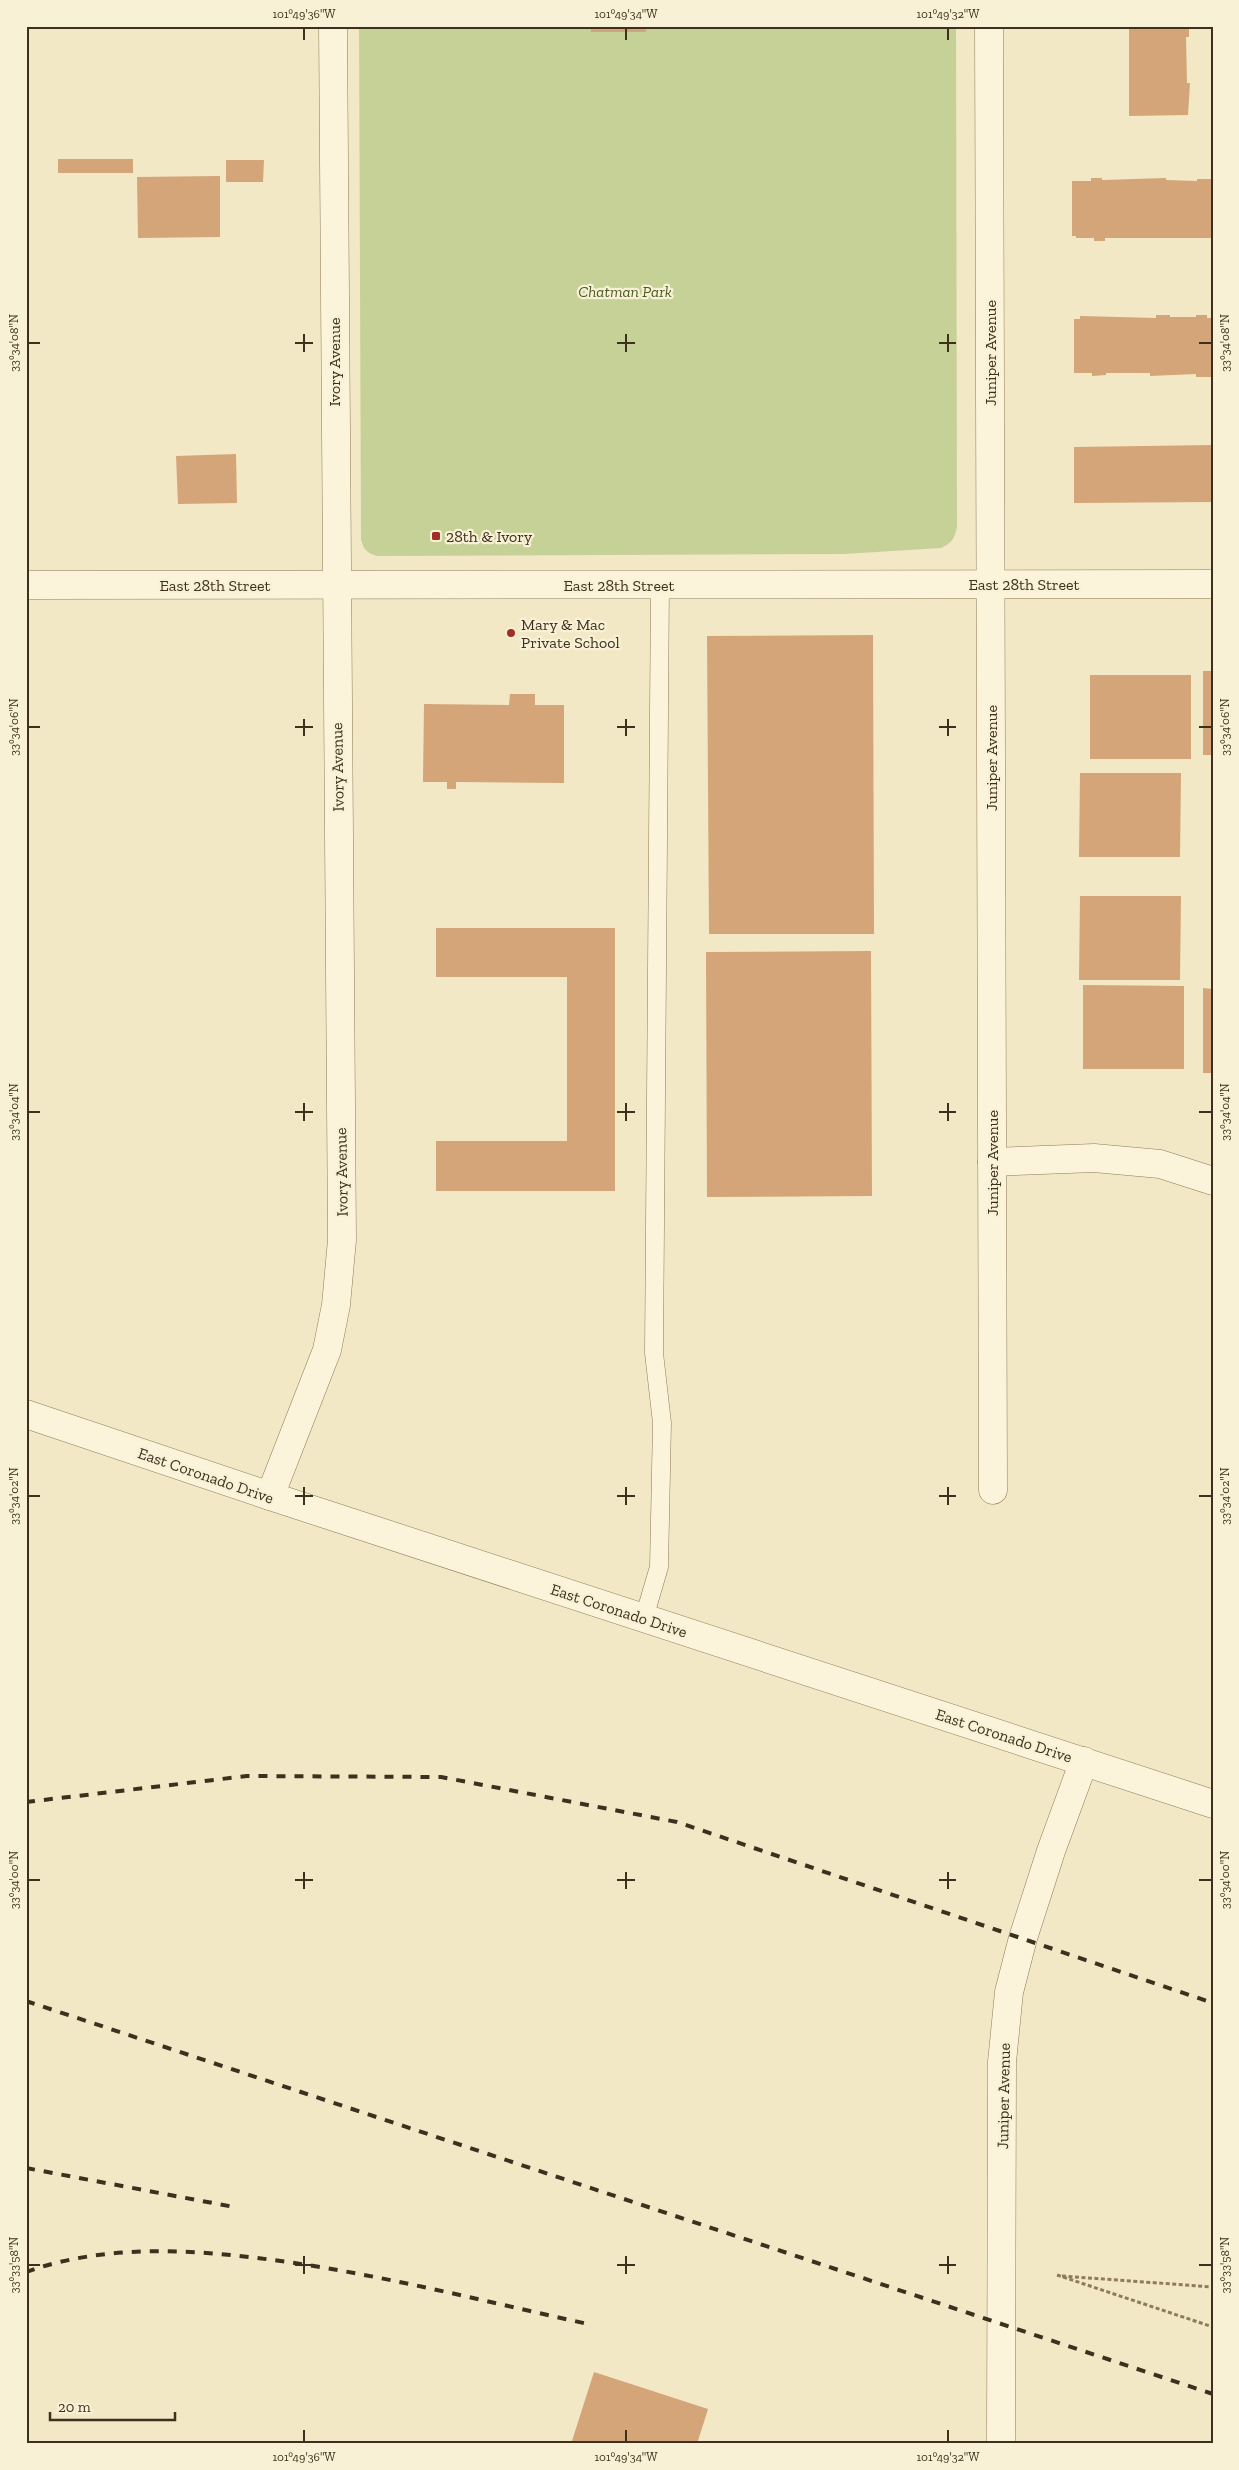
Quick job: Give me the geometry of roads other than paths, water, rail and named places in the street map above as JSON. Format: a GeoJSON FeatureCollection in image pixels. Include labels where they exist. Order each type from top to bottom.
{"type":"FeatureCollection","features":[{"type":"Feature","properties":{"kind":"street","name":"Ivory Avenue"},"geometry":{"type":"LineString","coordinates":[[270,1496],[327,1350],[336,1305],[342,1240],[333,26]]}},
{"type":"Feature","properties":{"kind":"street","name":"Juniper Avenue"},"geometry":{"type":"LineString","coordinates":[[989,26],[993,1490]]}},
{"type":"Feature","properties":{"kind":"street","name":"East 28th Street"},"geometry":{"type":"LineString","coordinates":[[26,585],[1213,584]]}},
{"type":"Feature","properties":{"kind":"street"},"geometry":{"type":"LineString","coordinates":[[992,1162],[1094,1158],[1160,1164],[1213,1181]]}},
{"type":"Feature","properties":{"kind":"street","name":"East Coronado Drive"},"geometry":{"type":"LineString","coordinates":[[26,1414],[270,1496],[1213,1804]]}},
{"type":"Feature","properties":{"kind":"street","name":"Juniper Avenue"},"geometry":{"type":"LineString","coordinates":[[1000,2444],[1002,2062],[1009,1992],[1023,1938],[1048,1859],[1084,1761]]}},
{"type":"Feature","properties":{"kind":"lane"},"geometry":{"type":"LineString","coordinates":[[644,1618],[659,1567],[662,1423],[654,1353],[660,584]]}},
{"type":"Feature","properties":{"kind":"railway"},"geometry":{"type":"LineString","coordinates":[[26,1802],[247,1776],[441,1777],[677,1822],[1213,2003]]}},
{"type":"Feature","properties":{"kind":"railway"},"geometry":{"type":"LineString","coordinates":[[26,2001],[1213,2394]]}},
{"type":"Feature","properties":{"kind":"railway"},"geometry":{"type":"LineString","coordinates":[[26,2168],[234,2207]]}},
{"type":"Feature","properties":{"kind":"railway"},"geometry":{"type":"LineString","coordinates":[[26,2272],[56,2263],[117,2253],[148,2251],[211,2253],[273,2260],[352,2273],[588,2324]]}},
{"type":"Feature","properties":{"kind":"place","name":"28th & Ivory"},"geometry":{"type":"Point","coordinates":[436,536]}},
{"type":"Feature","properties":{"kind":"place","name":"Mary & Mac Private School"},"geometry":{"type":"Point","coordinates":[511,633]}},
{"type":"Feature","properties":{"kind":"park label","name":"Chatman Park"},"geometry":{"type":"Point","coordinates":[625,291]}}]}
